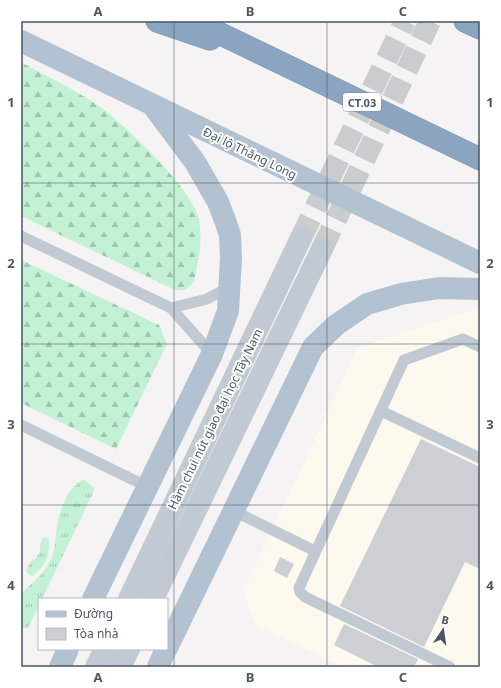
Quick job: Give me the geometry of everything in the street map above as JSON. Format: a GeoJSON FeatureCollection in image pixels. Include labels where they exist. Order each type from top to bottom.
{"type":"FeatureCollection","features":[{"type":"Feature","properties":{"kind":"highway"},"geometry":{"type":"LineString","coordinates":[[157,21],[276,60]]}},
{"type":"Feature","properties":{"kind":"highway","name":"CT.03"},"geometry":{"type":"LineString","coordinates":[[194,21],[480,160]]}},
{"type":"Feature","properties":{"kind":"highway"},"geometry":{"type":"LineString","coordinates":[[465,21],[480,28]]}},
{"type":"Feature","properties":{"kind":"main road","name":"Đại lộ Thăng Long"},"geometry":{"type":"LineString","coordinates":[[21,41],[480,263]]}},
{"type":"Feature","properties":{"kind":"main road"},"geometry":{"type":"LineString","coordinates":[[92,598],[146,486],[212,354],[228,311],[231,258],[230,235],[218,202],[194,162],[153,106]]}},
{"type":"Feature","properties":{"kind":"main road"},"geometry":{"type":"LineString","coordinates":[[168,646],[313,347],[336,325],[367,304],[401,294],[439,288],[480,289]]}},
{"type":"Feature","properties":{"kind":"main road"},"geometry":{"type":"LineString","coordinates":[[60,667],[68,650]]}},
{"type":"Feature","properties":{"kind":"main road"},"geometry":{"type":"LineString","coordinates":[[158,667],[166,650]]}},
{"type":"Feature","properties":{"kind":"street","name":"Hầm chui nút giao đại học Tây Nam"},"geometry":{"type":"LineString","coordinates":[[129,598],[301,238]]}},
{"type":"Feature","properties":{"kind":"street","name":"Hầm chui nút giao đại học Tây Nam"},"geometry":{"type":"LineString","coordinates":[[153,598],[322,249]]}},
{"type":"Feature","properties":{"kind":"street"},"geometry":{"type":"LineString","coordinates":[[96,667],[104,650]]}},
{"type":"Feature","properties":{"kind":"street"},"geometry":{"type":"LineString","coordinates":[[120,667],[128,650]]}},
{"type":"Feature","properties":{"kind":"lane"},"geometry":{"type":"LineString","coordinates":[[21,236],[171,308],[212,354]]}},
{"type":"Feature","properties":{"kind":"lane"},"geometry":{"type":"LineString","coordinates":[[171,308],[207,299],[229,287]]}},
{"type":"Feature","properties":{"kind":"lane"},"geometry":{"type":"LineString","coordinates":[[450,667],[305,597],[300,592],[299,588],[404,360],[463,339],[480,347]]}},
{"type":"Feature","properties":{"kind":"lane"},"geometry":{"type":"LineString","coordinates":[[381,411],[480,458]]}},
{"type":"Feature","properties":{"kind":"lane"},"geometry":{"type":"LineString","coordinates":[[21,425],[146,486]]}},
{"type":"Feature","properties":{"kind":"lane"},"geometry":{"type":"LineString","coordinates":[[234,511],[315,551]]}},
{"type":"Feature","properties":{"kind":"shaded area"},"geometry":{"type":"Polygon","coordinates":[[[479,308],[480,667],[343,667],[255,625],[243,591],[358,348],[479,308]]]}},
{"type":"Feature","properties":{"kind":"green space"},"geometry":{"type":"Polygon","coordinates":[[[21,62],[96,104],[138,140],[155,157],[184,191],[194,206],[199,219],[200,227],[200,251],[194,282],[185,290],[175,290],[21,216],[21,62]]]}},
{"type":"Feature","properties":{"kind":"green space"},"geometry":{"type":"Polygon","coordinates":[[[21,260],[159,325],[167,344],[116,449],[21,403],[21,260]]]}},
{"type":"Feature","properties":{"kind":"green space"},"geometry":{"type":"Polygon","coordinates":[[[82,480],[86,481],[94,488],[94,491],[42,598],[38,598],[38,607],[28,628],[21,628],[21,594],[40,576],[47,567],[54,551],[56,530],[62,507],[68,494],[82,480]]]}},
{"type":"Feature","properties":{"kind":"green space"},"geometry":{"type":"Polygon","coordinates":[[[44,537],[49,539],[49,552],[46,561],[32,576],[26,571],[28,566],[39,553],[41,541],[44,537]]]}},
{"type":"Feature","properties":{"kind":"building"},"geometry":{"type":"Polygon","coordinates":[[[421,439],[480,467],[480,569],[465,562],[424,647],[340,606],[421,439]]]}},
{"type":"Feature","properties":{"kind":"building"},"geometry":{"type":"Polygon","coordinates":[[[280,557],[294,564],[287,578],[274,571],[280,557]]]}},
{"type":"Feature","properties":{"kind":"building"},"geometry":{"type":"Polygon","coordinates":[[[344,624],[418,659],[414,667],[378,667],[334,645],[344,624]]]}},
{"type":"Feature","properties":{"kind":"tunnel"},"geometry":{"type":"LineString","coordinates":[[301,238],[405,21]]}},
{"type":"Feature","properties":{"kind":"tunnel"},"geometry":{"type":"LineString","coordinates":[[322,249],[430,21]]}}]}
